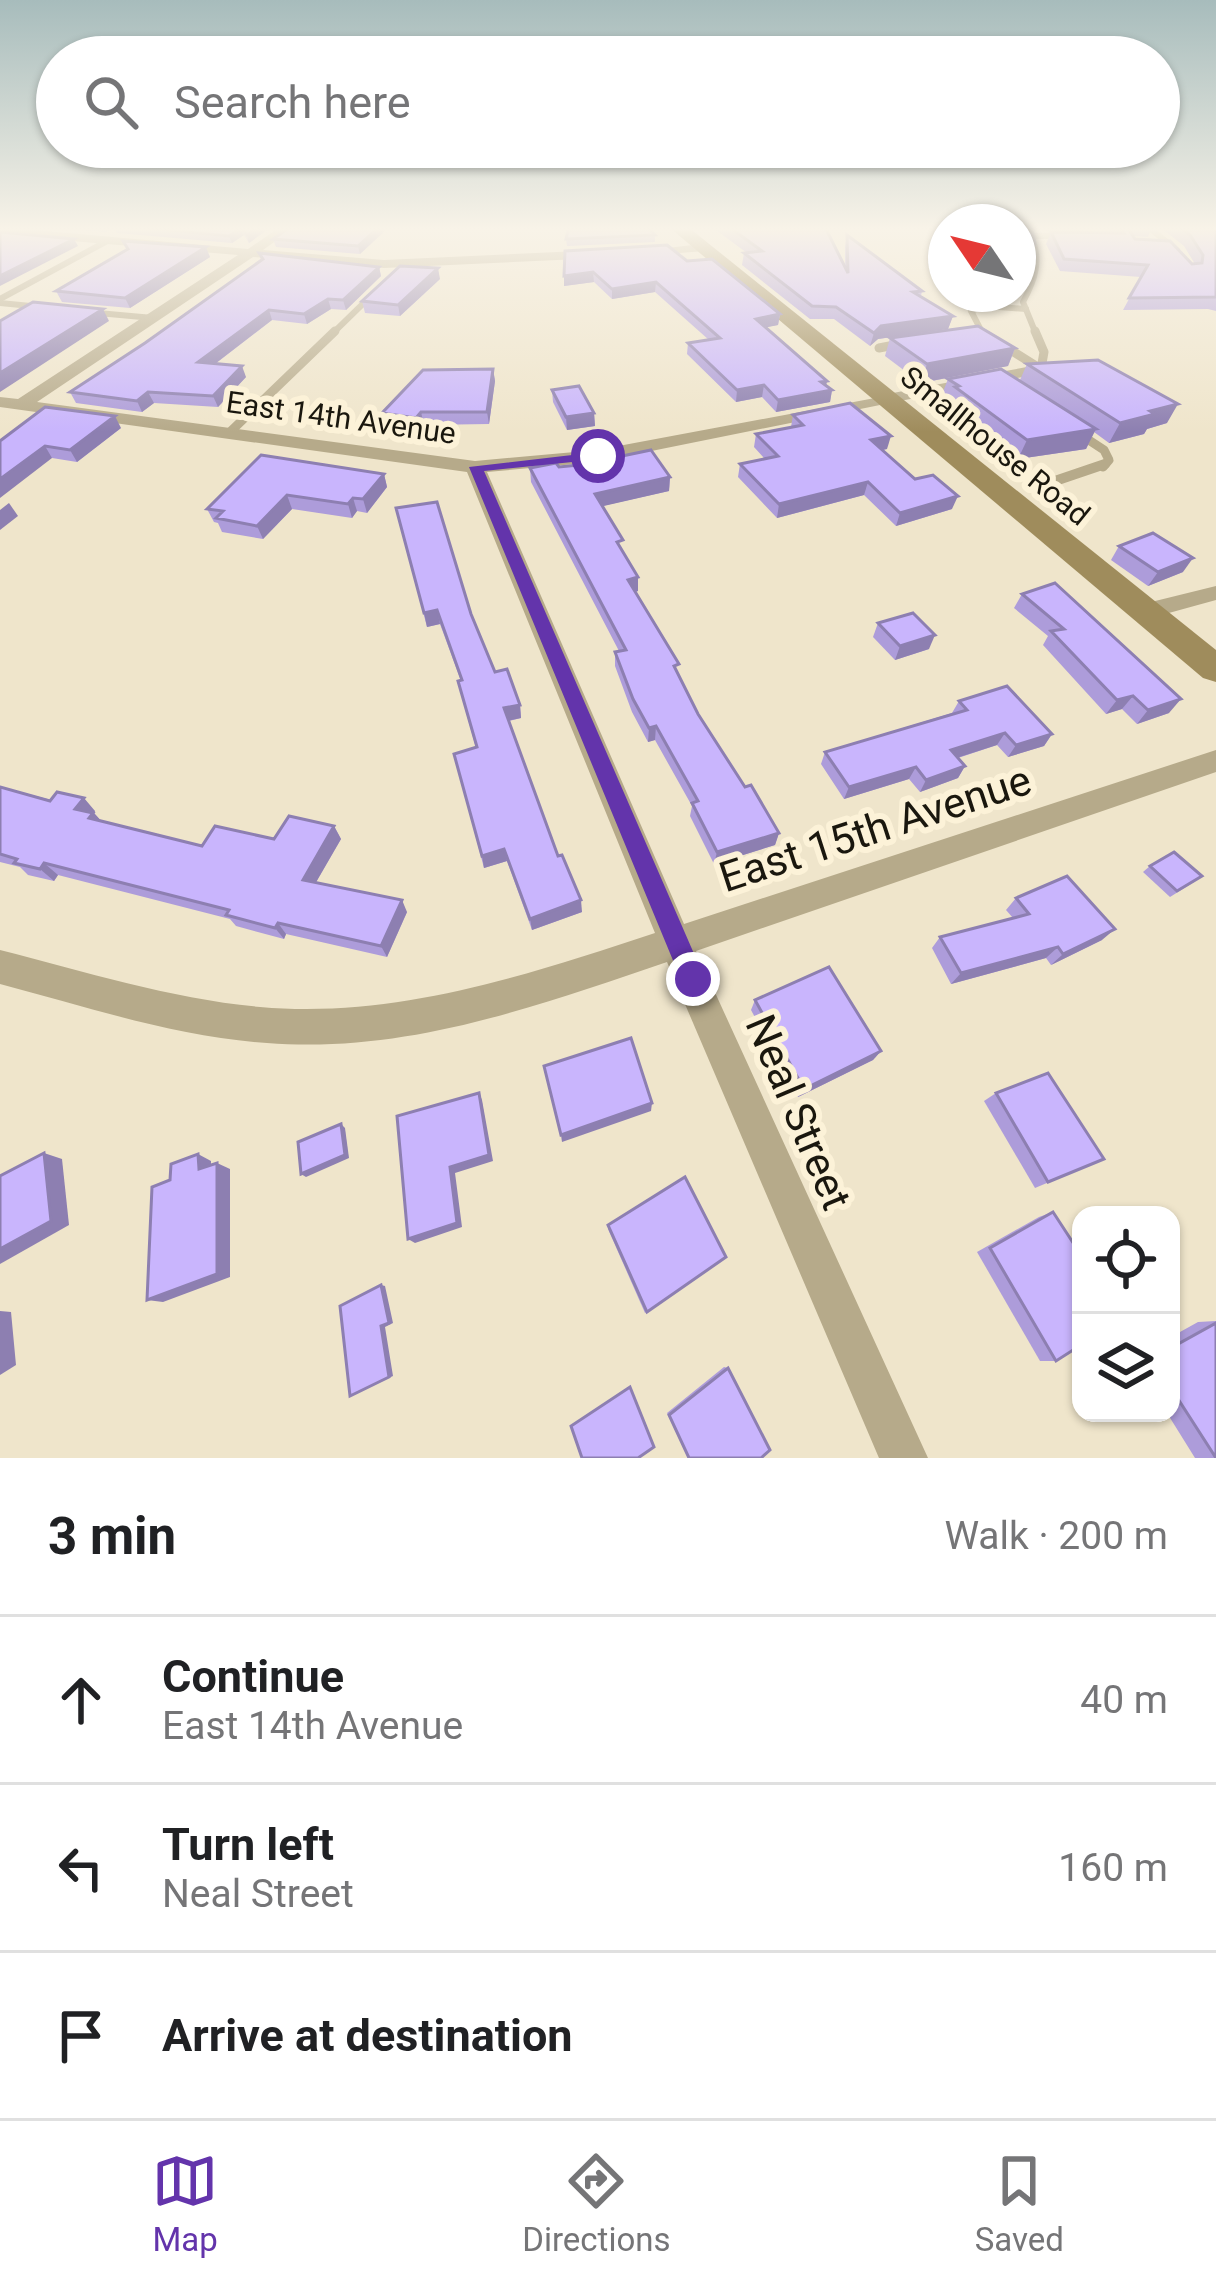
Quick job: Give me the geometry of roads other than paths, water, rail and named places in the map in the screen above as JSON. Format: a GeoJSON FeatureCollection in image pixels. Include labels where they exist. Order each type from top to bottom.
{"type":"FeatureCollection","features":[{"type":"Feature","properties":{"kind":"street"},"geometry":{"type":"LineString","coordinates":[[0,420],[188,295]]}},
{"type":"Feature","properties":{"kind":"street","name":"Smallhouse Road"},"geometry":{"type":"LineString","coordinates":[[758,295],[1216,669]]}},
{"type":"Feature","properties":{"kind":"street","name":"East 14th Avenue"},"geometry":{"type":"LineString","coordinates":[[0,402],[476,467],[598,456],[885,399]]}},
{"type":"Feature","properties":{"kind":"street","name":"Neal Street"},"geometry":{"type":"LineString","coordinates":[[476,467],[904,1458]]}},
{"type":"Feature","properties":{"kind":"street"},"geometry":{"type":"LineString","coordinates":[[1147,611],[1216,593]]}},
{"type":"Feature","properties":{"kind":"street","name":"East 15th Avenue"},"geometry":{"type":"LineString","coordinates":[[0,967],[176,1012],[265,1026],[378,1022],[510,998],[1216,761]]}},
{"type":"Feature","properties":{"kind":"lane"},"geometry":{"type":"LineString","coordinates":[[230,432],[373,295]]}},
{"type":"Feature","properties":{"kind":"lane"},"geometry":{"type":"LineString","coordinates":[[0,301],[54,309]]}},
{"type":"Feature","properties":{"kind":"lane"},"geometry":{"type":"LineString","coordinates":[[74,310],[153,318]]}},
{"type":"Feature","properties":{"kind":"lane"},"geometry":{"type":"LineString","coordinates":[[971,312],[981,333]]}},
{"type":"Feature","properties":{"kind":"lane"},"geometry":{"type":"LineString","coordinates":[[1027,312],[1043,352],[1041,369]]}},
{"type":"Feature","properties":{"kind":"lane"},"geometry":{"type":"LineString","coordinates":[[964,333],[981,333],[1041,369]]}},
{"type":"Feature","properties":{"kind":"lane"},"geometry":{"type":"LineString","coordinates":[[879,348],[921,340]]}},
{"type":"Feature","properties":{"kind":"lane"},"geometry":{"type":"LineString","coordinates":[[1014,390],[996,378],[1041,369]]}},
{"type":"Feature","properties":{"kind":"lane"},"geometry":{"type":"LineString","coordinates":[[885,399],[974,382]]}},
{"type":"Feature","properties":{"kind":"lane"},"geometry":{"type":"LineString","coordinates":[[1052,482],[1101,469],[1108,460],[1104,450],[1068,426]]}}]}
